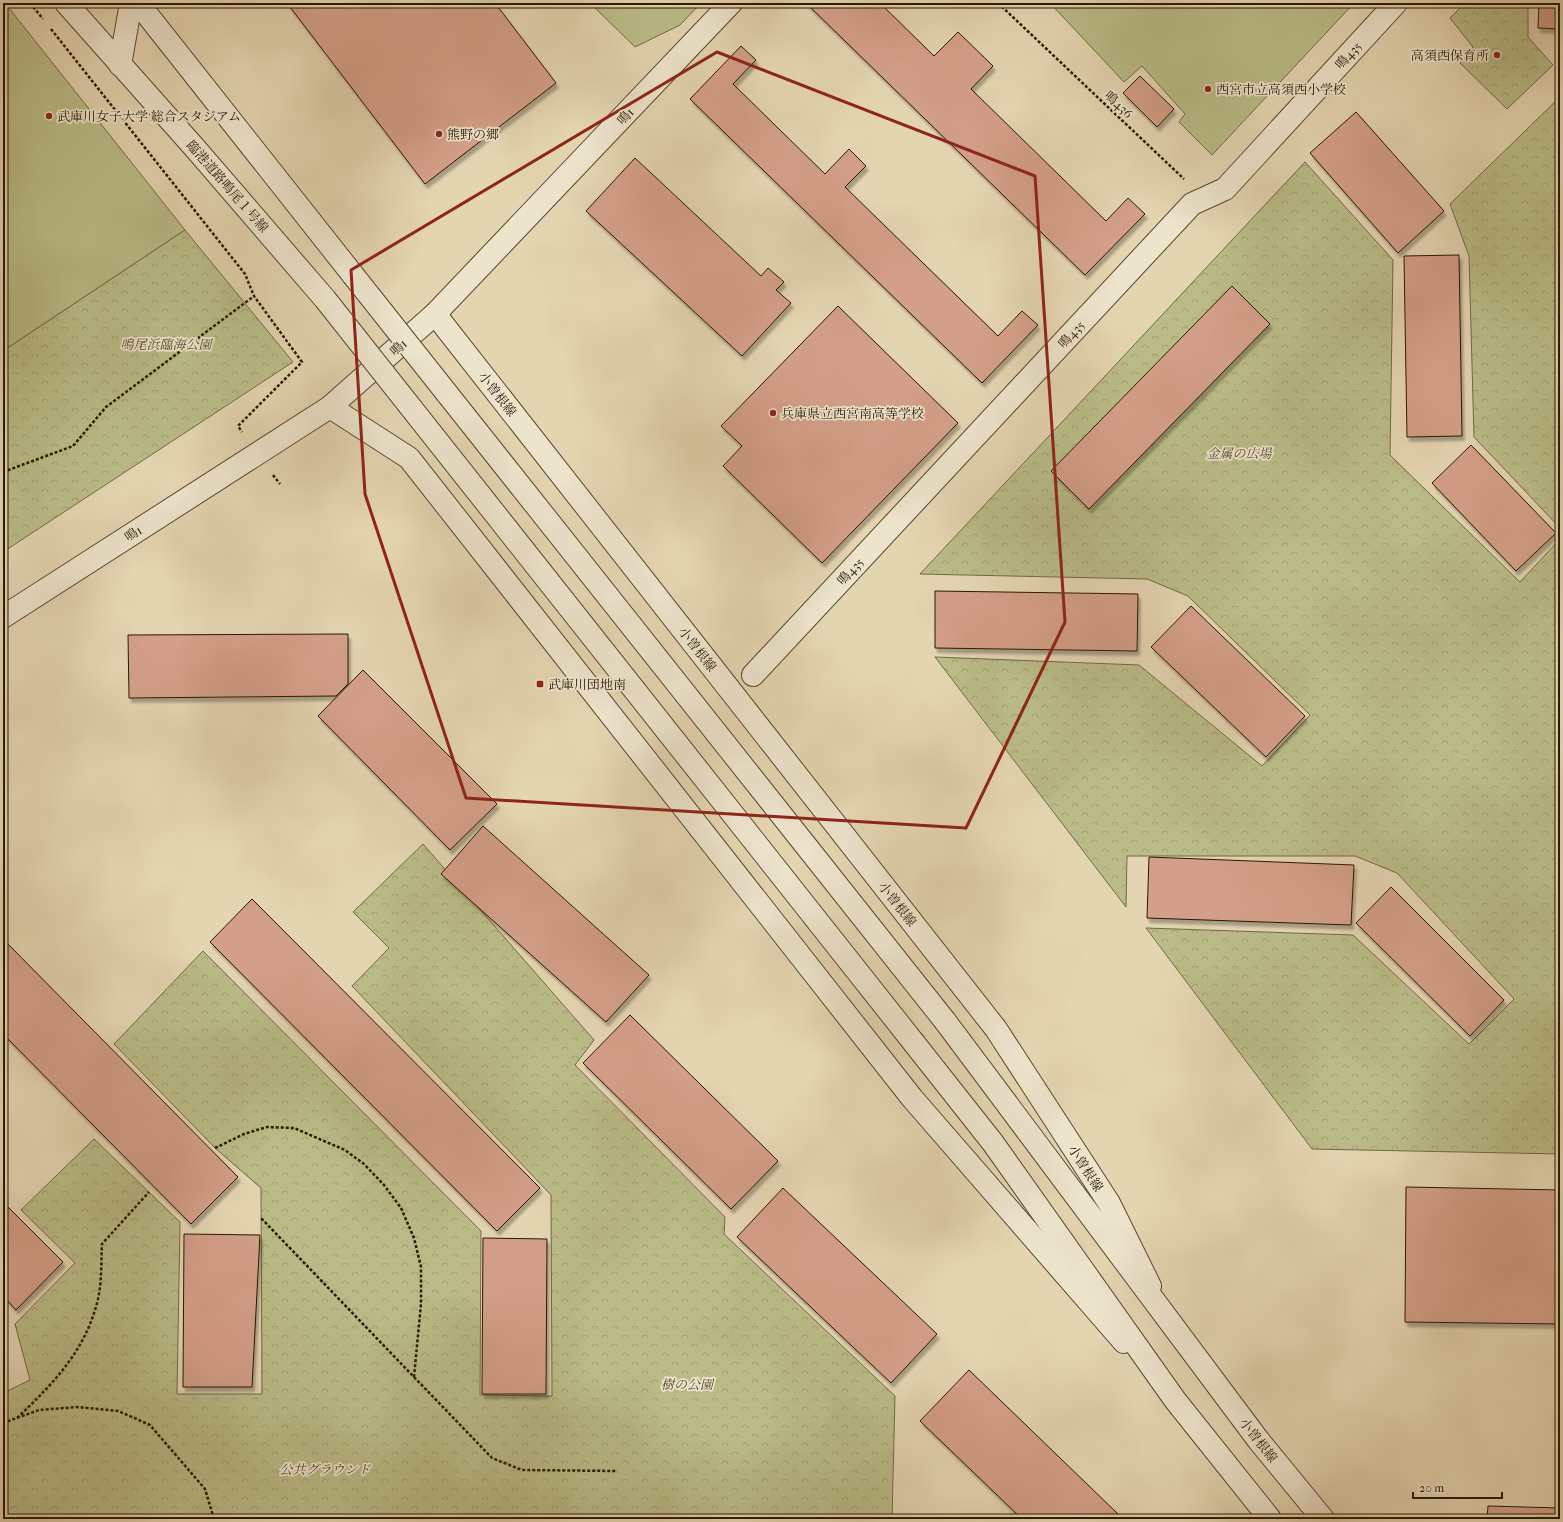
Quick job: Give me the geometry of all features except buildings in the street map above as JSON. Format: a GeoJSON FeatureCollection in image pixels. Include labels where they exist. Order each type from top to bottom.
{"type":"FeatureCollection","features":[{"type":"Feature","properties":{"kind":"street","name":"臨港道路鳴尾１号線"},"geometry":{"type":"LineString","coordinates":[[66,3],[194,147],[325,299],[993,1143],[1175,1400]]}},
{"type":"Feature","properties":{"kind":"street"},"geometry":{"type":"LineString","coordinates":[[120,65],[130,3]]}},
{"type":"Feature","properties":{"kind":"street"},"geometry":{"type":"LineString","coordinates":[[138,3],[945,1021],[1165,1317]]}},
{"type":"Feature","properties":{"kind":"street","name":"鳴1"},"geometry":{"type":"LineString","coordinates":[[3,618],[330,407],[435,314],[731,3]]}},
{"type":"Feature","properties":{"kind":"street","name":"鳴435"},"geometry":{"type":"LineString","coordinates":[[753,675],[1192,204],[1225,189],[1396,3]]}},
{"type":"Feature","properties":{"kind":"street","name":"小曽根線"},"geometry":{"type":"LineString","coordinates":[[435,314],[996,1028],[1109,1203],[1165,1317],[1259,1441],[1323,1519]]}},
{"type":"Feature","properties":{"kind":"street"},"geometry":{"type":"LineString","coordinates":[[330,407],[409,458],[912,1098],[1175,1400],[1270,1519]]}},
{"type":"Feature","properties":{"kind":"path"},"geometry":{"type":"LineString","coordinates":[[30,3],[45,22]]}},
{"type":"Feature","properties":{"kind":"path","name":"鳴436"},"geometry":{"type":"LineString","coordinates":[[998,3],[1205,198]]}},
{"type":"Feature","properties":{"kind":"path"},"geometry":{"type":"LineString","coordinates":[[50,28],[245,274],[254,296],[302,362],[238,426],[280,484]]}},
{"type":"Feature","properties":{"kind":"path"},"geometry":{"type":"LineString","coordinates":[[3,472],[73,446],[106,407],[254,296]]}},
{"type":"Feature","properties":{"kind":"path"},"geometry":{"type":"LineString","coordinates":[[215,1148],[244,1134],[267,1127],[294,1128],[345,1150],[364,1164],[384,1185],[401,1208],[414,1238],[421,1267],[421,1304],[414,1377]]}},
{"type":"Feature","properties":{"kind":"path"},"geometry":{"type":"LineString","coordinates":[[17,1418],[46,1390],[80,1347],[91,1324],[98,1298],[102,1244],[149,1192]]}},
{"type":"Feature","properties":{"kind":"path"},"geometry":{"type":"LineString","coordinates":[[261,1218],[492,1458],[522,1470],[617,1470]]}},
{"type":"Feature","properties":{"kind":"path"},"geometry":{"type":"LineString","coordinates":[[3,1423],[39,1410],[77,1407],[118,1411],[150,1425],[204,1489],[214,1519]]}},
{"type":"Feature","properties":{"kind":"highlighted area"},"geometry":{"type":"Polygon","coordinates":[[[717,52],[1035,176],[1065,622],[966,828],[466,798],[365,494],[351,270],[717,52]]]}},
{"type":"Feature","properties":{"kind":"green space","name":"武庫川女子大学 総合スタジアム"},"geometry":{"type":"Polygon","coordinates":[[[3,3],[5,3],[185,230],[3,351],[3,3]]]}},
{"type":"Feature","properties":{"kind":"green space"},"geometry":{"type":"Polygon","coordinates":[[[590,3],[701,3],[680,25],[635,47],[590,3]]]}},
{"type":"Feature","properties":{"kind":"green space","name":"西宮市立高須西小学校"},"geometry":{"type":"Polygon","coordinates":[[[1050,3],[1354,3],[1212,155],[1179,122],[1185,114],[1142,66],[1124,82],[1050,3]]]}},
{"type":"Feature","properties":{"kind":"green space"},"geometry":{"type":"Polygon","coordinates":[[[1465,3],[1528,3],[1528,37],[1553,65],[1507,109],[1460,63],[1473,47],[1450,18],[1465,3]]]}},
{"type":"Feature","properties":{"kind":"green space"},"geometry":{"type":"Polygon","coordinates":[[[1560,97],[1560,528],[1474,437],[1469,256],[1450,204],[1560,97]]]}},
{"type":"Feature","properties":{"kind":"green space","name":"金属の広場"},"geometry":{"type":"Polygon","coordinates":[[[1305,162],[1393,260],[1390,455],[1520,582],[1560,539],[1560,1154],[1312,1149],[1146,928],[1353,935],[1469,1044],[1514,999],[1397,873],[1355,856],[1127,856],[1126,907],[935,657],[1139,665],[1262,766],[1310,715],[1188,596],[1147,579],[920,574],[1305,162]]]}},
{"type":"Feature","properties":{"kind":"green space","name":"鳴尾浜臨海公園"},"geometry":{"type":"Polygon","coordinates":[[[185,230],[293,362],[3,552],[3,351],[185,230]]]}},
{"type":"Feature","properties":{"kind":"green space","name":"樹の公園"},"geometry":{"type":"Polygon","coordinates":[[[423,844],[594,1040],[575,1065],[725,1217],[724,1234],[895,1396],[892,1519],[3,1519],[3,1393],[30,1380],[15,1324],[75,1263],[21,1210],[94,1139],[180,1222],[177,1394],[262,1394],[261,1188],[215,1148],[114,1044],[203,951],[481,1231],[480,1395],[552,1396],[551,1195],[352,986],[389,948],[353,912],[423,844]]]}},
{"type":"Feature","properties":{"kind":"place","name":"高須西保育所"},"geometry":{"type":"Point","coordinates":[1497,55]}},
{"type":"Feature","properties":{"kind":"place","name":"西宮市立高須西小学校"},"geometry":{"type":"Point","coordinates":[1208,89]}},
{"type":"Feature","properties":{"kind":"place","name":"武庫川女子大学 総合スタジアム"},"geometry":{"type":"Point","coordinates":[49,116]}},
{"type":"Feature","properties":{"kind":"place","name":"熊野の郷"},"geometry":{"type":"Point","coordinates":[439,134]}},
{"type":"Feature","properties":{"kind":"place","name":"兵庫県立西宮南高等学校"},"geometry":{"type":"Point","coordinates":[773,413]}},
{"type":"Feature","properties":{"kind":"place","name":"武庫川団地南"},"geometry":{"type":"Point","coordinates":[540,684]}},
{"type":"Feature","properties":{"kind":"park label","name":"公共グラウンド"},"geometry":{"type":"Point","coordinates":[325,1469]}}]}
